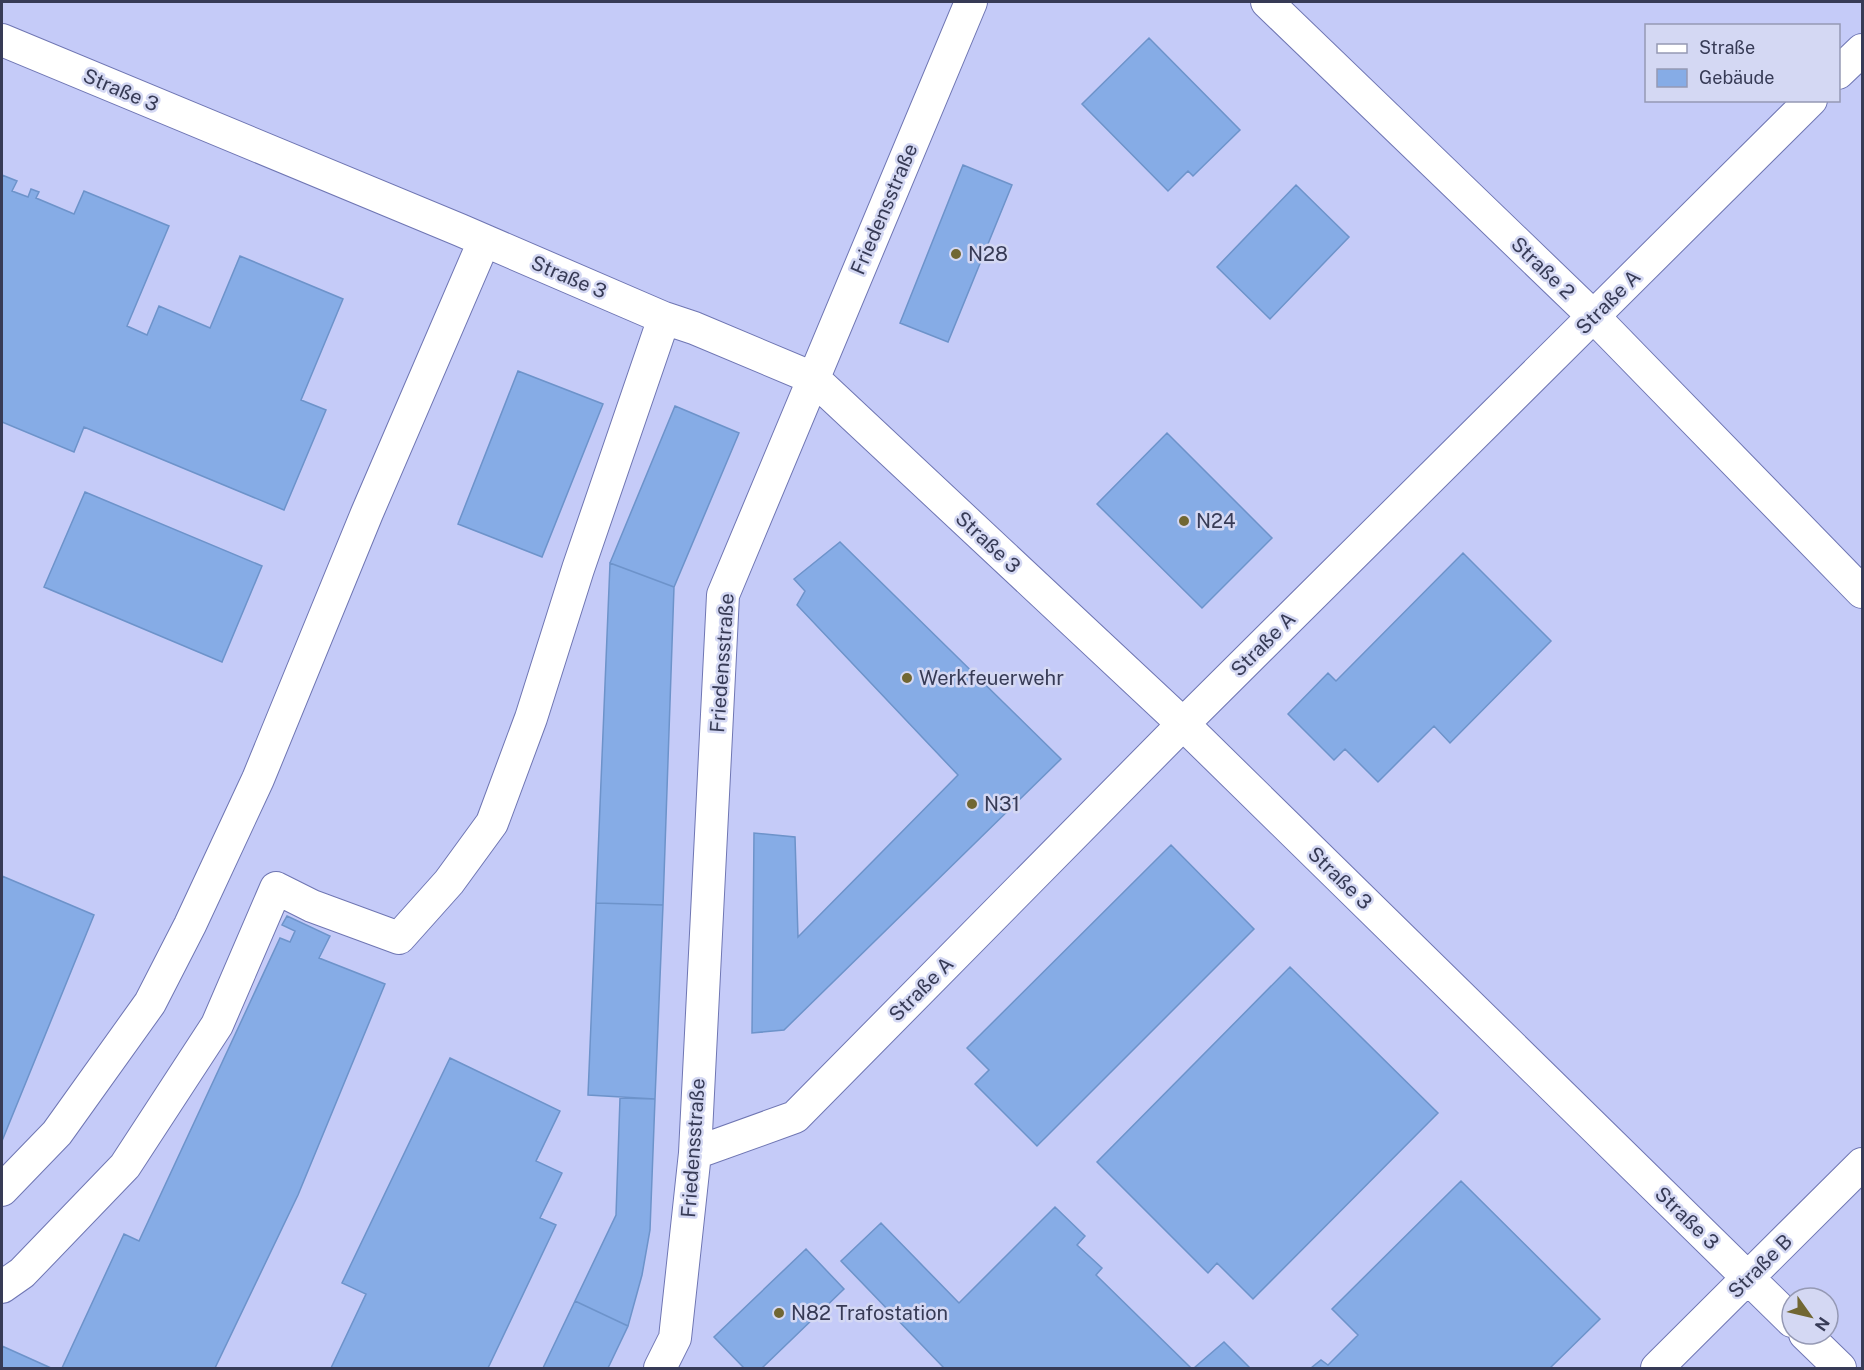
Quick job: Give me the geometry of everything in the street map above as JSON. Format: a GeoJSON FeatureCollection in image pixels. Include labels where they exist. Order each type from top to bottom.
{"type":"FeatureCollection","features":[{"type":"Feature","properties":{"kind":"lane","name":"Friedensstraße"},"geometry":{"type":"LineString","coordinates":[[660,1368],[675,1338],[694,1153],[723,596],[971,2]]}},
{"type":"Feature","properties":{"kind":"lane","name":"Straße 2"},"geometry":{"type":"LineString","coordinates":[[1267,2],[1594,317],[1863,592]]}},
{"type":"Feature","properties":{"kind":"lane","name":"Straße 3"},"geometry":{"type":"LineString","coordinates":[[2,40],[664,318],[694,328],[813,378],[1183,724],[1780,1309]]}},
{"type":"Feature","properties":{"kind":"lane"},"geometry":{"type":"LineString","coordinates":[[1840,72],[1863,50]]}},
{"type":"Feature","properties":{"kind":"lane","name":"Straße A"},"geometry":{"type":"LineString","coordinates":[[694,1153],[795,1117],[1183,724],[1809,102]]}},
{"type":"Feature","properties":{"kind":"lane"},"geometry":{"type":"LineString","coordinates":[[2,1190],[57,1133],[124,1040],[150,1003],[190,926],[258,779],[367,513],[484,241]]}},
{"type":"Feature","properties":{"kind":"lane"},"geometry":{"type":"LineString","coordinates":[[2,1287],[22,1273],[125,1167],[217,1024],[276,888],[312,906],[399,938],[449,882],[492,823],[531,718],[578,569],[664,318]]}},
{"type":"Feature","properties":{"kind":"lane","name":"Straße B"},"geometry":{"type":"LineString","coordinates":[[1657,1368],[1863,1164]]}},
{"type":"Feature","properties":{"kind":"lane"},"geometry":{"type":"LineString","coordinates":[[1817,1346],[1840,1368]]}},
{"type":"Feature","properties":{"kind":"shaded area"},"geometry":{"type":"Polygon","coordinates":[[[2,2],[1862,2],[1862,1368],[2,1368],[2,2]]]}},
{"type":"Feature","properties":{"kind":"building"},"geometry":{"type":"Polygon","coordinates":[[[1149,38],[1240,130],[1193,176],[1188,171],[1168,191],[1082,104],[1149,38]]]}},
{"type":"Feature","properties":{"kind":"building","name":"N28"},"geometry":{"type":"Polygon","coordinates":[[[963,165],[1012,185],[948,342],[900,323],[963,165]]]}},
{"type":"Feature","properties":{"kind":"building"},"geometry":{"type":"Polygon","coordinates":[[[2,175],[17,181],[12,191],[28,197],[31,189],[39,192],[36,198],[74,214],[84,191],[169,226],[127,326],[147,335],[159,306],[210,328],[240,256],[343,299],[301,400],[326,410],[284,510],[84,427],[74,452],[2,422],[2,175]]]}},
{"type":"Feature","properties":{"kind":"building"},"geometry":{"type":"Polygon","coordinates":[[[1296,185],[1349,237],[1270,319],[1217,267],[1296,185]]]}},
{"type":"Feature","properties":{"kind":"building"},"geometry":{"type":"Polygon","coordinates":[[[518,371],[603,404],[542,557],[458,524],[518,371]]]}},
{"type":"Feature","properties":{"kind":"building"},"geometry":{"type":"Polygon","coordinates":[[[675,406],[739,433],[674,587],[610,563],[675,406]]]}},
{"type":"Feature","properties":{"kind":"building","name":"N24"},"geometry":{"type":"Polygon","coordinates":[[[1167,433],[1272,538],[1202,608],[1097,504],[1167,433]]]}},
{"type":"Feature","properties":{"kind":"building"},"geometry":{"type":"Polygon","coordinates":[[[85,492],[262,566],[222,662],[44,587],[85,492]]]}},
{"type":"Feature","properties":{"kind":"building","name":"N31"},"geometry":{"type":"Polygon","coordinates":[[[840,542],[1061,759],[784,1030],[752,1033],[754,833],[795,837],[798,937],[958,775],[797,605],[805,591],[794,579],[840,542]]]}},
{"type":"Feature","properties":{"kind":"building"},"geometry":{"type":"Polygon","coordinates":[[[1463,553],[1551,641],[1450,743],[1434,726],[1378,782],[1345,749],[1334,760],[1288,714],[1328,673],[1336,681],[1463,553]]]}},
{"type":"Feature","properties":{"kind":"building"},"geometry":{"type":"Polygon","coordinates":[[[610,563],[674,587],[663,905],[596,903],[610,563]]]}},
{"type":"Feature","properties":{"kind":"building"},"geometry":{"type":"Polygon","coordinates":[[[1171,845],[1254,929],[1037,1146],[975,1084],[989,1070],[967,1048],[1171,845]]]}},
{"type":"Feature","properties":{"kind":"building"},"geometry":{"type":"Polygon","coordinates":[[[2,876],[94,915],[2,1141],[2,876]]]}},
{"type":"Feature","properties":{"kind":"building"},"geometry":{"type":"Polygon","coordinates":[[[596,903],[663,905],[655,1099],[588,1095],[596,903]]]}},
{"type":"Feature","properties":{"kind":"building"},"geometry":{"type":"Polygon","coordinates":[[[287,916],[330,936],[319,958],[385,984],[298,1195],[215,1368],[62,1368],[124,1234],[139,1241],[280,938],[290,942],[295,931],[282,925],[287,916]]]}},
{"type":"Feature","properties":{"kind":"building"},"geometry":{"type":"Polygon","coordinates":[[[1290,967],[1438,1113],[1253,1299],[1217,1263],[1208,1273],[1097,1162],[1290,967]]]}},
{"type":"Feature","properties":{"kind":"building"},"geometry":{"type":"Polygon","coordinates":[[[450,1058],[560,1111],[536,1161],[562,1173],[540,1218],[556,1225],[488,1368],[331,1368],[366,1294],[342,1283],[450,1058]]]}},
{"type":"Feature","properties":{"kind":"building"},"geometry":{"type":"Polygon","coordinates":[[[620,1098],[655,1099],[650,1230],[642,1275],[628,1326],[575,1301],[616,1215],[620,1098]]]}},
{"type":"Feature","properties":{"kind":"building"},"geometry":{"type":"Polygon","coordinates":[[[1461,1181],[1600,1319],[1550,1368],[1311,1368],[1321,1360],[1328,1365],[1358,1335],[1332,1309],[1461,1181]]]}},
{"type":"Feature","properties":{"kind":"building"},"geometry":{"type":"Polygon","coordinates":[[[1055,1207],[1085,1236],[1077,1245],[1102,1268],[1096,1275],[1191,1368],[944,1368],[841,1261],[881,1223],[959,1303],[1055,1207]]]}},
{"type":"Feature","properties":{"kind":"building","name":"N82 Trafostation"},"geometry":{"type":"Polygon","coordinates":[[[806,1249],[844,1289],[762,1368],[744,1368],[714,1337],[806,1249]]]}},
{"type":"Feature","properties":{"kind":"building"},"geometry":{"type":"Polygon","coordinates":[[[575,1301],[628,1326],[608,1368],[543,1368],[575,1301]]]}},
{"type":"Feature","properties":{"kind":"building"},"geometry":{"type":"Polygon","coordinates":[[[1224,1342],[1250,1368],[1194,1368],[1224,1342]]]}},
{"type":"Feature","properties":{"kind":"building"},"geometry":{"type":"Polygon","coordinates":[[[2,1346],[51,1368],[2,1368],[2,1346]]]}},
{"type":"Feature","properties":{"kind":"place","name":"N28"},"geometry":{"type":"Point","coordinates":[956,254]}},
{"type":"Feature","properties":{"kind":"place","name":"N24"},"geometry":{"type":"Point","coordinates":[1184,521]}},
{"type":"Feature","properties":{"kind":"place","name":"Werkfeuerwehr"},"geometry":{"type":"Point","coordinates":[907,678]}},
{"type":"Feature","properties":{"kind":"place","name":"N31"},"geometry":{"type":"Point","coordinates":[972,804]}},
{"type":"Feature","properties":{"kind":"place","name":"N82 Trafostation"},"geometry":{"type":"Point","coordinates":[779,1313]}}]}
